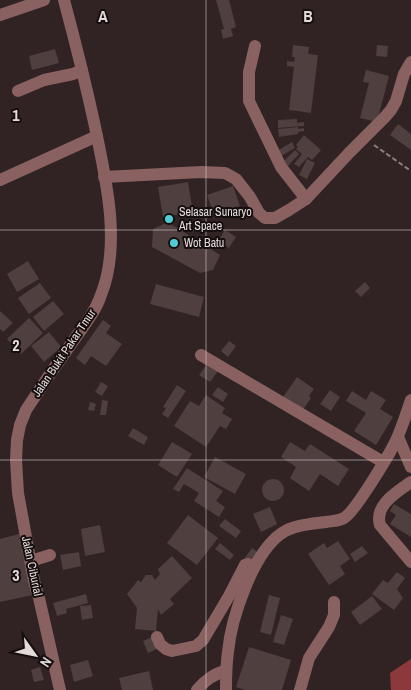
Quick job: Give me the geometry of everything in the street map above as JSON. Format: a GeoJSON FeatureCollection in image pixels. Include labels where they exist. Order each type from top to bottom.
{"type":"FeatureCollection","features":[{"type":"Feature","properties":{"kind":"street"},"geometry":{"type":"LineString","coordinates":[[0,15],[44,0]]}},
{"type":"Feature","properties":{"kind":"street","name":"Jalan Bukit Pakar Tmur"},"geometry":{"type":"LineString","coordinates":[[24,530],[18,493],[16,460],[16,440],[20,425],[26,410],[88,320],[101,296],[108,274],[111,251],[110,209],[102,156],[64,0]]}},
{"type":"Feature","properties":{"kind":"street"},"geometry":{"type":"LineString","coordinates":[[255,46],[249,72],[249,101],[281,167],[306,199]]}},
{"type":"Feature","properties":{"kind":"street"},"geometry":{"type":"LineString","coordinates":[[104,177],[201,172],[225,173],[236,179],[250,196],[259,213],[265,218],[275,218],[306,199],[391,110],[396,101],[404,74],[411,62]]}},
{"type":"Feature","properties":{"kind":"street"},"geometry":{"type":"LineString","coordinates":[[18,90],[44,80],[73,74],[82,70]]}},
{"type":"Feature","properties":{"kind":"street"},"geometry":{"type":"LineString","coordinates":[[0,180],[97,136]]}},
{"type":"Feature","properties":{"kind":"street"},"geometry":{"type":"LineString","coordinates":[[201,355],[383,462]]}},
{"type":"Feature","properties":{"kind":"street"},"geometry":{"type":"LineString","coordinates":[[226,690],[226,671],[231,633],[240,602],[252,573],[264,552],[281,533],[306,524],[334,521],[344,518],[351,513],[398,437],[411,400]]}},
{"type":"Feature","properties":{"kind":"street"},"geometry":{"type":"LineString","coordinates":[[398,437],[411,467]]}},
{"type":"Feature","properties":{"kind":"street"},"geometry":{"type":"LineString","coordinates":[[411,482],[389,498],[378,519],[380,525],[411,562]]}},
{"type":"Feature","properties":{"kind":"street","name":"Jalan Ciburial"},"geometry":{"type":"LineString","coordinates":[[24,530],[60,690]]}},
{"type":"Feature","properties":{"kind":"street"},"geometry":{"type":"LineString","coordinates":[[30,561],[50,555]]}},
{"type":"Feature","properties":{"kind":"street"},"geometry":{"type":"LineString","coordinates":[[157,637],[160,644],[172,651],[196,646],[203,640],[245,565],[248,564],[252,573]]}},
{"type":"Feature","properties":{"kind":"street"},"geometry":{"type":"LineString","coordinates":[[300,690],[309,658],[334,615],[334,602]]}},
{"type":"Feature","properties":{"kind":"street"},"geometry":{"type":"LineString","coordinates":[[197,690],[202,683],[226,671]]}},
{"type":"Feature","properties":{"kind":"path"},"geometry":{"type":"LineString","coordinates":[[364,139],[411,171]]}},
{"type":"Feature","properties":{"kind":"shaded area"},"geometry":{"type":"Polygon","coordinates":[[[411,659],[411,690],[391,690],[390,673],[411,659]]]}},
{"type":"Feature","properties":{"kind":"building"},"geometry":{"type":"Polygon","coordinates":[[[216,0],[229,0],[236,27],[231,29],[233,36],[223,39],[221,30],[224,29],[216,0]]]}},
{"type":"Feature","properties":{"kind":"building"},"geometry":{"type":"Polygon","coordinates":[[[293,45],[309,47],[308,54],[318,55],[311,113],[289,110],[294,67],[287,66],[287,61],[294,62],[295,57],[292,57],[293,45]]]}},
{"type":"Feature","properties":{"kind":"building"},"geometry":{"type":"Polygon","coordinates":[[[377,45],[388,46],[387,57],[376,56],[377,45]]]}},
{"type":"Feature","properties":{"kind":"building"},"geometry":{"type":"Polygon","coordinates":[[[55,49],[59,63],[32,70],[29,56],[55,49]]]}},
{"type":"Feature","properties":{"kind":"building"},"geometry":{"type":"Polygon","coordinates":[[[366,70],[389,76],[377,122],[360,118],[369,83],[363,82],[366,70]]]}},
{"type":"Feature","properties":{"kind":"building"},"geometry":{"type":"Polygon","coordinates":[[[297,119],[297,123],[304,122],[304,126],[278,128],[278,120],[297,119]]]}},
{"type":"Feature","properties":{"kind":"building"},"geometry":{"type":"Polygon","coordinates":[[[398,124],[411,134],[411,150],[390,135],[398,124]]]}},
{"type":"Feature","properties":{"kind":"building"},"geometry":{"type":"Polygon","coordinates":[[[298,127],[298,129],[304,128],[304,131],[298,132],[298,134],[279,137],[278,129],[298,127]]]}},
{"type":"Feature","properties":{"kind":"building"},"geometry":{"type":"Polygon","coordinates":[[[304,135],[321,150],[312,160],[308,157],[299,167],[294,164],[302,154],[296,149],[298,147],[296,145],[304,135]]]}},
{"type":"Feature","properties":{"kind":"building"},"geometry":{"type":"Polygon","coordinates":[[[292,142],[295,148],[281,156],[277,151],[292,142]]]}},
{"type":"Feature","properties":{"kind":"building"},"geometry":{"type":"Polygon","coordinates":[[[295,150],[299,154],[288,166],[283,162],[295,150]]]}},
{"type":"Feature","properties":{"kind":"building"},"geometry":{"type":"Polygon","coordinates":[[[307,159],[315,163],[307,179],[299,175],[307,159]]]}},
{"type":"Feature","properties":{"kind":"building"},"geometry":{"type":"Polygon","coordinates":[[[188,182],[193,212],[163,217],[158,187],[188,182]]]}},
{"type":"Feature","properties":{"kind":"building"},"geometry":{"type":"Polygon","coordinates":[[[233,186],[240,206],[214,215],[207,195],[233,186]]]}},
{"type":"Feature","properties":{"kind":"building"},"geometry":{"type":"Polygon","coordinates":[[[168,222],[220,255],[213,270],[200,273],[152,247],[153,229],[168,222]]]}},
{"type":"Feature","properties":{"kind":"building"},"geometry":{"type":"Polygon","coordinates":[[[225,230],[236,237],[229,248],[218,241],[225,230]]]}},
{"type":"Feature","properties":{"kind":"building"},"geometry":{"type":"Polygon","coordinates":[[[28,261],[39,279],[17,292],[7,274],[28,261]]]}},
{"type":"Feature","properties":{"kind":"building"},"geometry":{"type":"Polygon","coordinates":[[[365,282],[370,288],[361,297],[355,291],[365,282]]]}},
{"type":"Feature","properties":{"kind":"building"},"geometry":{"type":"Polygon","coordinates":[[[40,283],[51,298],[29,314],[18,298],[40,283]]]}},
{"type":"Feature","properties":{"kind":"building"},"geometry":{"type":"Polygon","coordinates":[[[156,284],[204,297],[199,317],[150,304],[156,284]]]}},
{"type":"Feature","properties":{"kind":"building"},"geometry":{"type":"Polygon","coordinates":[[[53,301],[64,314],[44,331],[33,317],[53,301]]]}},
{"type":"Feature","properties":{"kind":"building"},"geometry":{"type":"Polygon","coordinates":[[[0,311],[13,323],[3,332],[0,329],[0,311]]]}},
{"type":"Feature","properties":{"kind":"building"},"geometry":{"type":"Polygon","coordinates":[[[29,318],[43,333],[21,354],[7,339],[29,318]]]}},
{"type":"Feature","properties":{"kind":"building"},"geometry":{"type":"Polygon","coordinates":[[[103,320],[111,326],[106,333],[122,344],[106,366],[91,356],[85,365],[76,358],[103,320]]]}},
{"type":"Feature","properties":{"kind":"building"},"geometry":{"type":"Polygon","coordinates":[[[49,332],[61,347],[44,362],[31,346],[49,332]]]}},
{"type":"Feature","properties":{"kind":"building"},"geometry":{"type":"Polygon","coordinates":[[[229,341],[236,346],[228,357],[221,351],[229,341]]]}},
{"type":"Feature","properties":{"kind":"building"},"geometry":{"type":"Polygon","coordinates":[[[207,364],[218,371],[210,382],[199,375],[207,364]]]}},
{"type":"Feature","properties":{"kind":"building"},"geometry":{"type":"Polygon","coordinates":[[[297,377],[314,389],[309,396],[311,398],[302,411],[283,397],[297,377]]]}},
{"type":"Feature","properties":{"kind":"building"},"geometry":{"type":"Polygon","coordinates":[[[101,382],[108,386],[102,396],[95,392],[101,382]]]}},
{"type":"Feature","properties":{"kind":"building"},"geometry":{"type":"Polygon","coordinates":[[[177,385],[186,391],[168,418],[162,414],[166,408],[163,407],[177,385]]]}},
{"type":"Feature","properties":{"kind":"building"},"geometry":{"type":"Polygon","coordinates":[[[218,387],[228,394],[223,402],[212,395],[218,387]]]}},
{"type":"Feature","properties":{"kind":"building"},"geometry":{"type":"Polygon","coordinates":[[[330,390],[340,397],[331,411],[320,404],[330,390]]]}},
{"type":"Feature","properties":{"kind":"building"},"geometry":{"type":"Polygon","coordinates":[[[352,391],[366,400],[371,391],[386,400],[380,409],[393,417],[376,445],[354,431],[366,413],[346,401],[352,391]]]}},
{"type":"Feature","properties":{"kind":"building"},"geometry":{"type":"Polygon","coordinates":[[[206,395],[225,408],[222,413],[232,419],[226,429],[220,426],[206,447],[174,426],[190,401],[199,406],[206,395]]]}},
{"type":"Feature","properties":{"kind":"building"},"geometry":{"type":"Polygon","coordinates":[[[102,400],[108,401],[106,415],[100,415],[102,400]]]}},
{"type":"Feature","properties":{"kind":"building"},"geometry":{"type":"Polygon","coordinates":[[[90,402],[96,404],[94,411],[88,410],[90,402]]]}},
{"type":"Feature","properties":{"kind":"building"},"geometry":{"type":"Polygon","coordinates":[[[133,428],[148,437],[144,445],[128,436],[133,428]]]}},
{"type":"Feature","properties":{"kind":"building"},"geometry":{"type":"Polygon","coordinates":[[[172,442],[192,454],[177,477],[158,465],[172,442]]]}},
{"type":"Feature","properties":{"kind":"building"},"geometry":{"type":"Polygon","coordinates":[[[290,442],[305,451],[310,444],[349,469],[338,486],[320,474],[309,491],[290,478],[296,467],[281,457],[290,442]]]}},
{"type":"Feature","properties":{"kind":"building"},"geometry":{"type":"Polygon","coordinates":[[[215,457],[246,474],[235,494],[204,477],[215,457]]]}},
{"type":"Feature","properties":{"kind":"building"},"geometry":{"type":"Polygon","coordinates":[[[187,468],[223,491],[216,501],[225,507],[219,517],[194,501],[199,493],[184,484],[179,492],[173,489],[187,468]]]}},
{"type":"Feature","properties":{"kind":"building"},"geometry":{"type":"Polygon","coordinates":[[[273,479],[281,482],[284,490],[281,498],[273,501],[265,498],[262,490],[265,482],[273,479]]]}},
{"type":"Feature","properties":{"kind":"building"},"geometry":{"type":"Polygon","coordinates":[[[394,504],[411,514],[411,537],[390,524],[396,515],[390,511],[394,504]]]}},
{"type":"Feature","properties":{"kind":"building"},"geometry":{"type":"Polygon","coordinates":[[[270,507],[277,524],[261,532],[253,514],[270,507]]]}},
{"type":"Feature","properties":{"kind":"building"},"geometry":{"type":"Polygon","coordinates":[[[188,515],[218,538],[197,565],[167,543],[188,515]]]}},
{"type":"Feature","properties":{"kind":"building"},"geometry":{"type":"Polygon","coordinates":[[[225,519],[241,531],[236,538],[219,526],[225,519]]]}},
{"type":"Feature","properties":{"kind":"building"},"geometry":{"type":"Polygon","coordinates":[[[100,525],[105,552],[85,556],[81,529],[100,525]]]}},
{"type":"Feature","properties":{"kind":"building"},"geometry":{"type":"Polygon","coordinates":[[[19,534],[33,595],[0,602],[0,539],[19,534]]]}},
{"type":"Feature","properties":{"kind":"building"},"geometry":{"type":"Polygon","coordinates":[[[338,541],[350,559],[340,566],[345,574],[329,585],[308,554],[324,543],[327,548],[338,541]]]}},
{"type":"Feature","properties":{"kind":"building"},"geometry":{"type":"Polygon","coordinates":[[[220,543],[234,555],[230,560],[215,549],[220,543]]]}},
{"type":"Feature","properties":{"kind":"building"},"geometry":{"type":"Polygon","coordinates":[[[362,546],[368,553],[355,562],[350,554],[362,546]]]}},
{"type":"Feature","properties":{"kind":"building"},"geometry":{"type":"Polygon","coordinates":[[[252,548],[258,552],[250,562],[244,559],[252,548]]]}},
{"type":"Feature","properties":{"kind":"building"},"geometry":{"type":"Polygon","coordinates":[[[79,552],[81,566],[63,570],[60,555],[79,552]]]}},
{"type":"Feature","properties":{"kind":"building"},"geometry":{"type":"Polygon","coordinates":[[[172,556],[192,578],[170,599],[174,604],[161,615],[158,609],[156,631],[135,629],[137,608],[127,594],[138,580],[141,582],[146,575],[152,575],[155,580],[160,574],[158,569],[172,556]]]}},
{"type":"Feature","properties":{"kind":"building"},"geometry":{"type":"Polygon","coordinates":[[[397,572],[405,578],[397,589],[403,598],[394,610],[372,594],[383,580],[388,583],[397,572]]]}},
{"type":"Feature","properties":{"kind":"building"},"geometry":{"type":"Polygon","coordinates":[[[86,594],[88,603],[66,609],[67,613],[57,616],[53,603],[86,594]]]}},
{"type":"Feature","properties":{"kind":"building"},"geometry":{"type":"Polygon","coordinates":[[[269,595],[280,598],[271,635],[260,632],[269,595]]]}},
{"type":"Feature","properties":{"kind":"building"},"geometry":{"type":"Polygon","coordinates":[[[372,596],[382,609],[360,625],[351,612],[372,596]]]}},
{"type":"Feature","properties":{"kind":"building"},"geometry":{"type":"Polygon","coordinates":[[[91,605],[93,618],[82,620],[80,606],[91,605]]]}},
{"type":"Feature","properties":{"kind":"building"},"geometry":{"type":"Polygon","coordinates":[[[281,615],[293,619],[284,645],[273,642],[281,615]]]}},
{"type":"Feature","properties":{"kind":"building"},"geometry":{"type":"Polygon","coordinates":[[[152,637],[157,649],[148,653],[143,641],[152,637]]]}},
{"type":"Feature","properties":{"kind":"building"},"geometry":{"type":"Polygon","coordinates":[[[249,647],[291,660],[282,690],[245,690],[236,687],[249,647]]]}},
{"type":"Feature","properties":{"kind":"building"},"geometry":{"type":"Polygon","coordinates":[[[88,660],[93,676],[74,682],[70,665],[88,660]]]}},
{"type":"Feature","properties":{"kind":"building"},"geometry":{"type":"Polygon","coordinates":[[[40,667],[44,680],[34,682],[31,670],[40,667]]]}},
{"type":"Feature","properties":{"kind":"building"},"geometry":{"type":"Polygon","coordinates":[[[149,671],[153,690],[122,690],[119,678],[149,671]]]}},
{"type":"Feature","properties":{"kind":"place","name":"Selasar Sunaryo Art Space"},"geometry":{"type":"Point","coordinates":[169,219]}},
{"type":"Feature","properties":{"kind":"place","name":"Wot Batu"},"geometry":{"type":"Point","coordinates":[174,243]}}]}
